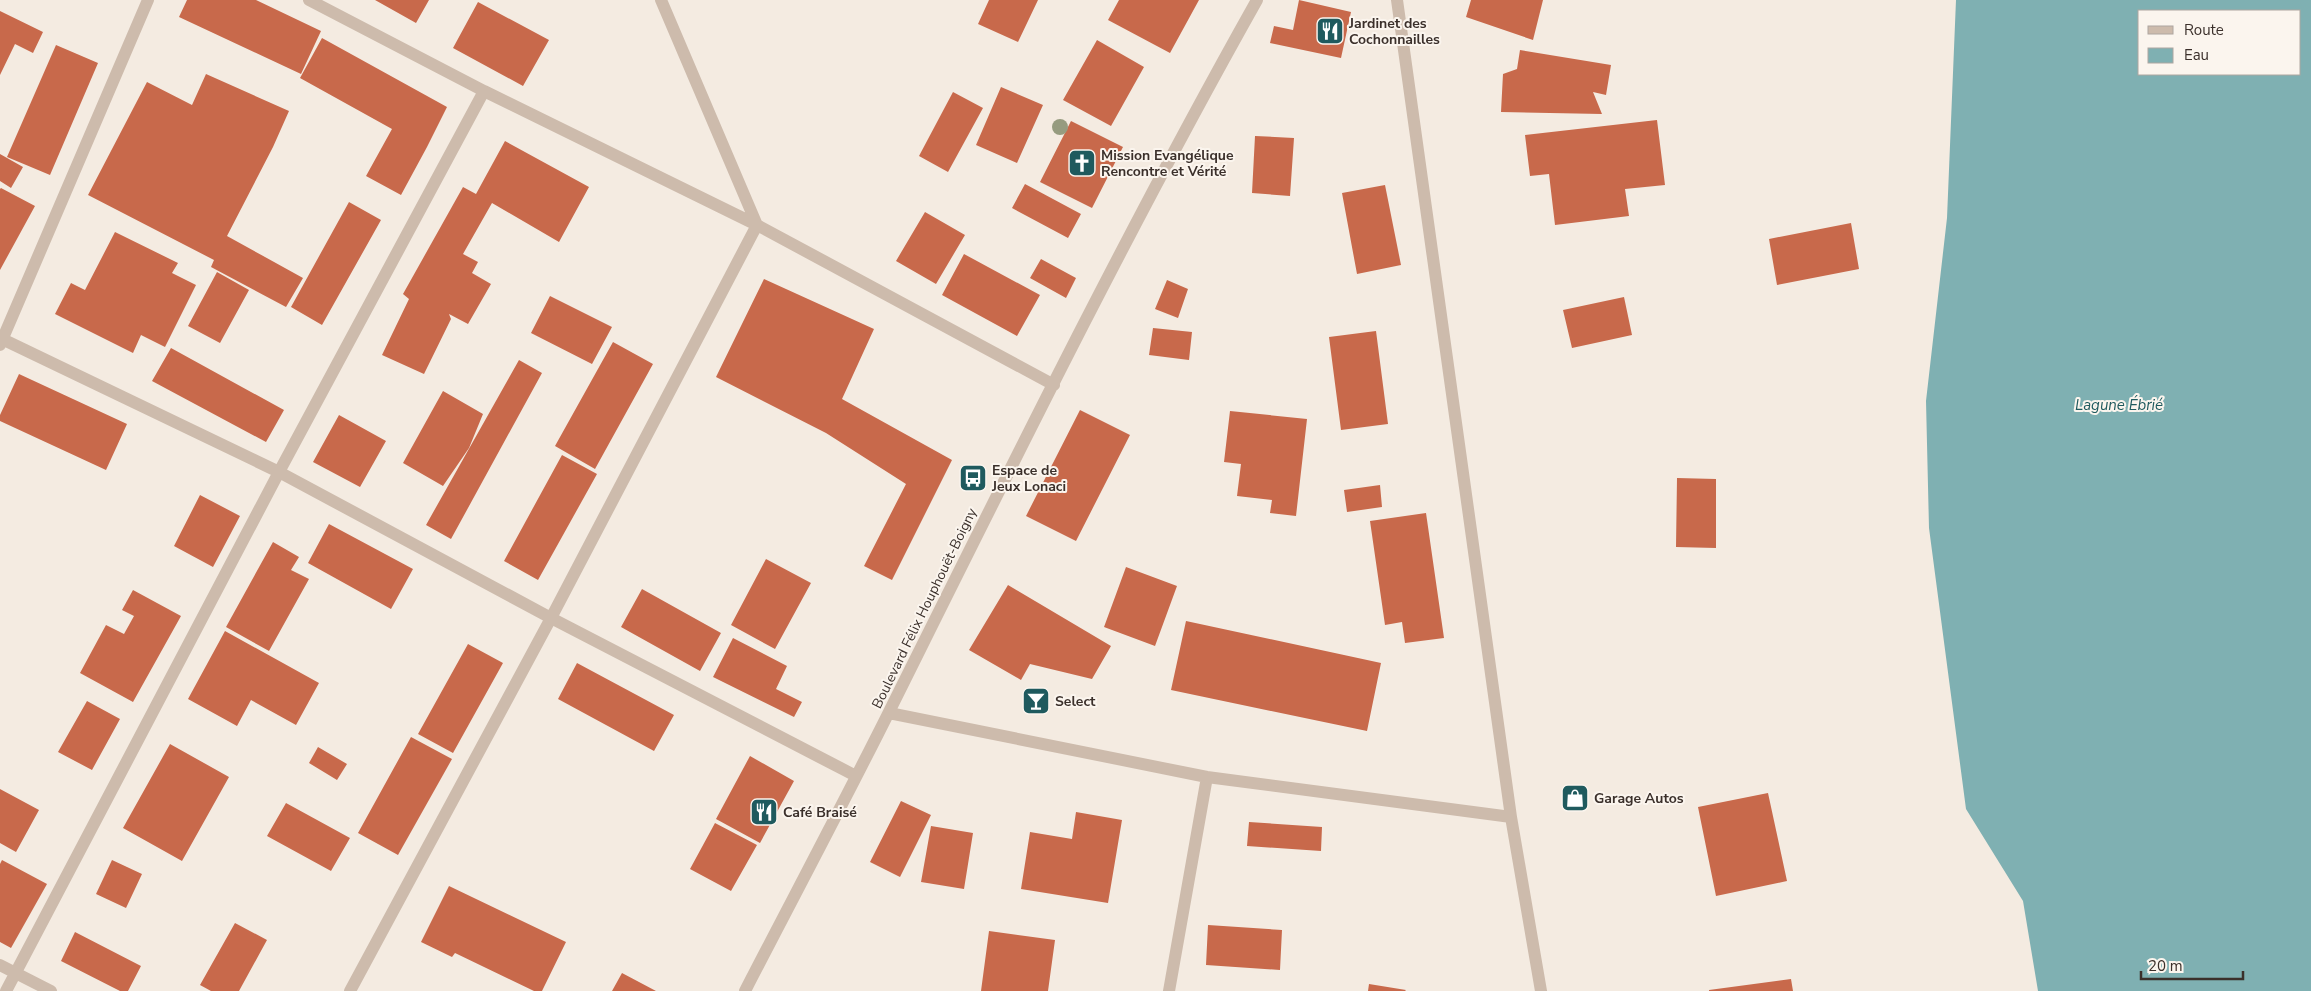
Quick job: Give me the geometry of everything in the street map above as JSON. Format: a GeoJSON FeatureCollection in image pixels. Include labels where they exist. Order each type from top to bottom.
{"type":"FeatureCollection","features":[{"type":"Feature","properties":{"kind":"street"},"geometry":{"type":"LineString","coordinates":[[148,0],[1,341],[279,472],[551,618],[856,776]]}},
{"type":"Feature","properties":{"kind":"street"},"geometry":{"type":"LineString","coordinates":[[308,0],[484,91],[757,225],[1054,385]]}},
{"type":"Feature","properties":{"kind":"street"},"geometry":{"type":"LineString","coordinates":[[661,0],[757,225]]}},
{"type":"Feature","properties":{"kind":"street","name":"Boulevard Félix Houphouët-Boigny"},"geometry":{"type":"LineString","coordinates":[[744,991],[889,713],[949,588],[1054,385],[1215,74],[1257,0]]}},
{"type":"Feature","properties":{"kind":"street"},"geometry":{"type":"LineString","coordinates":[[1397,0],[1511,817],[1541,991]]}},
{"type":"Feature","properties":{"kind":"street"},"geometry":{"type":"LineString","coordinates":[[6,991],[279,472],[484,91]]}},
{"type":"Feature","properties":{"kind":"street"},"geometry":{"type":"LineString","coordinates":[[350,991],[551,618],[757,225]]}},
{"type":"Feature","properties":{"kind":"street"},"geometry":{"type":"LineString","coordinates":[[889,713],[1207,777],[1511,817]]}},
{"type":"Feature","properties":{"kind":"street"},"geometry":{"type":"LineString","coordinates":[[1169,991],[1207,777]]}},
{"type":"Feature","properties":{"kind":"street"},"geometry":{"type":"LineString","coordinates":[[0,965],[51,991]]}},
{"type":"Feature","properties":{"kind":"water","name":"Lagune Ébrié"},"geometry":{"type":"Polygon","coordinates":[[[1956,0],[2311,0],[2311,991],[2038,991],[2023,901],[1966,809],[1929,528],[1926,401],[1947,218],[1956,0]]]}},
{"type":"Feature","properties":{"kind":"building"},"geometry":{"type":"Polygon","coordinates":[[[187,0],[256,0],[321,31],[301,74],[179,17],[187,0]]]}},
{"type":"Feature","properties":{"kind":"building"},"geometry":{"type":"Polygon","coordinates":[[[375,0],[429,0],[416,23],[375,0]]]}},
{"type":"Feature","properties":{"kind":"building"},"geometry":{"type":"Polygon","coordinates":[[[989,0],[1038,0],[1018,42],[978,24],[989,0]]]}},
{"type":"Feature","properties":{"kind":"building"},"geometry":{"type":"Polygon","coordinates":[[[1119,0],[1199,0],[1170,53],[1108,20],[1119,0]]]}},
{"type":"Feature","properties":{"kind":"building"},"geometry":{"type":"Polygon","coordinates":[[[1299,0],[1351,12],[1341,58],[1270,43],[1274,26],[1293,30],[1299,0]]]}},
{"type":"Feature","properties":{"kind":"building"},"geometry":{"type":"Polygon","coordinates":[[[1471,0],[1543,0],[1533,40],[1466,17],[1471,0]]]}},
{"type":"Feature","properties":{"kind":"building"},"geometry":{"type":"Polygon","coordinates":[[[478,2],[549,40],[523,86],[453,48],[478,2]]]}},
{"type":"Feature","properties":{"kind":"building"},"geometry":{"type":"Polygon","coordinates":[[[0,11],[43,32],[33,53],[15,44],[0,75],[0,11]]]}},
{"type":"Feature","properties":{"kind":"building"},"geometry":{"type":"Polygon","coordinates":[[[322,38],[447,107],[401,195],[366,176],[392,129],[300,78],[322,38]]]}},
{"type":"Feature","properties":{"kind":"building"},"geometry":{"type":"Polygon","coordinates":[[[1097,40],[1144,67],[1111,126],[1063,100],[1097,40]]]}},
{"type":"Feature","properties":{"kind":"building"},"geometry":{"type":"Polygon","coordinates":[[[56,45],[98,63],[50,175],[7,157],[56,45]]]}},
{"type":"Feature","properties":{"kind":"building"},"geometry":{"type":"Polygon","coordinates":[[[1520,50],[1611,65],[1606,95],[1593,92],[1602,114],[1501,112],[1503,74],[1517,69],[1520,50]]]}},
{"type":"Feature","properties":{"kind":"building"},"geometry":{"type":"Polygon","coordinates":[[[206,74],[289,111],[273,147],[227,236],[303,278],[286,307],[211,267],[214,260],[88,195],[147,82],[192,105],[206,74]]]}},
{"type":"Feature","properties":{"kind":"building"},"geometry":{"type":"Polygon","coordinates":[[[1001,87],[1043,105],[1017,163],[976,145],[1001,87]]]}},
{"type":"Feature","properties":{"kind":"building"},"geometry":{"type":"Polygon","coordinates":[[[953,92],[983,108],[948,172],[919,156],[953,92]]]}},
{"type":"Feature","properties":{"kind":"building"},"geometry":{"type":"Polygon","coordinates":[[[1657,120],[1665,185],[1625,189],[1629,216],[1555,225],[1549,174],[1530,176],[1525,135],[1657,120]]]}},
{"type":"Feature","properties":{"kind":"building"},"geometry":{"type":"Polygon","coordinates":[[[1071,121],[1123,147],[1092,208],[1040,182],[1071,121]]]}},
{"type":"Feature","properties":{"kind":"building"},"geometry":{"type":"Polygon","coordinates":[[[1255,136],[1294,138],[1290,196],[1252,193],[1255,136]]]}},
{"type":"Feature","properties":{"kind":"building"},"geometry":{"type":"Polygon","coordinates":[[[505,141],[589,187],[559,242],[492,203],[463,254],[478,262],[472,273],[491,284],[468,324],[449,314],[451,319],[424,374],[382,355],[409,299],[403,294],[463,187],[476,194],[505,141]]]}},
{"type":"Feature","properties":{"kind":"building"},"geometry":{"type":"Polygon","coordinates":[[[0,154],[23,167],[11,188],[0,181],[0,154]]]}},
{"type":"Feature","properties":{"kind":"building"},"geometry":{"type":"Polygon","coordinates":[[[1025,184],[1081,214],[1068,238],[1012,208],[1025,184]]]}},
{"type":"Feature","properties":{"kind":"building"},"geometry":{"type":"Polygon","coordinates":[[[1385,185],[1401,265],[1357,274],[1342,193],[1385,185]]]}},
{"type":"Feature","properties":{"kind":"building"},"geometry":{"type":"Polygon","coordinates":[[[0,189],[35,206],[0,270],[0,189]]]}},
{"type":"Feature","properties":{"kind":"building"},"geometry":{"type":"Polygon","coordinates":[[[349,202],[381,220],[322,325],[291,307],[349,202]]]}},
{"type":"Feature","properties":{"kind":"building"},"geometry":{"type":"Polygon","coordinates":[[[925,212],[965,235],[936,284],[896,261],[925,212]]]}},
{"type":"Feature","properties":{"kind":"building"},"geometry":{"type":"Polygon","coordinates":[[[1851,223],[1859,269],[1777,285],[1769,239],[1851,223]]]}},
{"type":"Feature","properties":{"kind":"building"},"geometry":{"type":"Polygon","coordinates":[[[115,232],[178,263],[172,273],[196,285],[165,347],[141,335],[133,353],[55,314],[71,283],[85,290],[115,232]]]}},
{"type":"Feature","properties":{"kind":"building"},"geometry":{"type":"Polygon","coordinates":[[[964,254],[1040,295],[1017,336],[942,295],[964,254]]]}},
{"type":"Feature","properties":{"kind":"building"},"geometry":{"type":"Polygon","coordinates":[[[1041,259],[1076,278],[1066,298],[1030,278],[1041,259]]]}},
{"type":"Feature","properties":{"kind":"building"},"geometry":{"type":"Polygon","coordinates":[[[217,272],[249,290],[220,343],[188,326],[217,272]]]}},
{"type":"Feature","properties":{"kind":"building"},"geometry":{"type":"Polygon","coordinates":[[[764,279],[874,329],[842,399],[952,460],[892,580],[864,566],[906,484],[826,433],[716,377],[764,279]]]}},
{"type":"Feature","properties":{"kind":"building"},"geometry":{"type":"Polygon","coordinates":[[[1167,280],[1188,289],[1178,318],[1155,309],[1167,280]]]}},
{"type":"Feature","properties":{"kind":"building"},"geometry":{"type":"Polygon","coordinates":[[[550,296],[612,327],[592,364],[531,333],[550,296]]]}},
{"type":"Feature","properties":{"kind":"building"},"geometry":{"type":"Polygon","coordinates":[[[1624,297],[1632,335],[1572,348],[1563,310],[1624,297]]]}},
{"type":"Feature","properties":{"kind":"building"},"geometry":{"type":"Polygon","coordinates":[[[1153,328],[1192,332],[1189,360],[1149,355],[1153,328]]]}},
{"type":"Feature","properties":{"kind":"building"},"geometry":{"type":"Polygon","coordinates":[[[1376,331],[1388,424],[1341,430],[1329,337],[1376,331]]]}},
{"type":"Feature","properties":{"kind":"building"},"geometry":{"type":"Polygon","coordinates":[[[613,342],[653,364],[595,469],[555,446],[613,342]]]}},
{"type":"Feature","properties":{"kind":"building"},"geometry":{"type":"Polygon","coordinates":[[[171,348],[284,410],[266,442],[152,381],[171,348]]]}},
{"type":"Feature","properties":{"kind":"building"},"geometry":{"type":"Polygon","coordinates":[[[519,360],[542,373],[451,539],[426,525],[519,360]]]}},
{"type":"Feature","properties":{"kind":"building"},"geometry":{"type":"Polygon","coordinates":[[[19,374],[127,424],[106,470],[0,421],[0,415],[19,374]]]}},
{"type":"Feature","properties":{"kind":"building"},"geometry":{"type":"Polygon","coordinates":[[[443,391],[483,414],[469,448],[443,486],[403,463],[443,391]]]}},
{"type":"Feature","properties":{"kind":"building"},"geometry":{"type":"Polygon","coordinates":[[[1080,410],[1130,435],[1076,541],[1026,516],[1080,410]]]}},
{"type":"Feature","properties":{"kind":"building"},"geometry":{"type":"Polygon","coordinates":[[[1230,411],[1307,419],[1296,516],[1270,513],[1272,500],[1237,496],[1241,464],[1224,462],[1230,411]]]}},
{"type":"Feature","properties":{"kind":"building"},"geometry":{"type":"Polygon","coordinates":[[[339,415],[386,441],[360,487],[313,462],[339,415]]]}},
{"type":"Feature","properties":{"kind":"building"},"geometry":{"type":"Polygon","coordinates":[[[562,455],[597,474],[538,580],[504,561],[562,455]]]}},
{"type":"Feature","properties":{"kind":"building"},"geometry":{"type":"Polygon","coordinates":[[[1677,478],[1716,479],[1716,548],[1676,547],[1677,478]]]}},
{"type":"Feature","properties":{"kind":"building"},"geometry":{"type":"Polygon","coordinates":[[[1380,485],[1382,507],[1347,512],[1344,490],[1380,485]]]}},
{"type":"Feature","properties":{"kind":"building"},"geometry":{"type":"Polygon","coordinates":[[[200,495],[240,516],[213,567],[174,546],[200,495]]]}},
{"type":"Feature","properties":{"kind":"building"},"geometry":{"type":"Polygon","coordinates":[[[1426,513],[1444,638],[1405,643],[1402,622],[1385,625],[1370,521],[1426,513]]]}},
{"type":"Feature","properties":{"kind":"building"},"geometry":{"type":"Polygon","coordinates":[[[329,524],[413,569],[391,609],[308,563],[329,524]]]}},
{"type":"Feature","properties":{"kind":"building"},"geometry":{"type":"Polygon","coordinates":[[[273,542],[299,557],[291,570],[309,579],[269,651],[226,627],[273,542]]]}},
{"type":"Feature","properties":{"kind":"building"},"geometry":{"type":"Polygon","coordinates":[[[766,559],[811,583],[775,649],[731,625],[766,559]]]}},
{"type":"Feature","properties":{"kind":"building"},"geometry":{"type":"Polygon","coordinates":[[[1126,567],[1177,586],[1155,646],[1104,627],[1126,567]]]}},
{"type":"Feature","properties":{"kind":"building"},"geometry":{"type":"Polygon","coordinates":[[[1008,585],[1111,646],[1092,679],[1030,664],[1021,680],[969,650],[1008,585]]]}},
{"type":"Feature","properties":{"kind":"building"},"geometry":{"type":"Polygon","coordinates":[[[642,589],[721,633],[700,671],[621,627],[642,589]]]}},
{"type":"Feature","properties":{"kind":"building"},"geometry":{"type":"Polygon","coordinates":[[[133,590],[181,616],[133,702],[80,673],[106,625],[124,634],[134,616],[122,610],[133,590]]]}},
{"type":"Feature","properties":{"kind":"building"},"geometry":{"type":"Polygon","coordinates":[[[1186,621],[1381,663],[1367,731],[1171,690],[1186,621]]]}},
{"type":"Feature","properties":{"kind":"building"},"geometry":{"type":"Polygon","coordinates":[[[225,631],[319,683],[296,725],[251,700],[237,726],[188,699],[225,631]]]}},
{"type":"Feature","properties":{"kind":"building"},"geometry":{"type":"Polygon","coordinates":[[[733,638],[787,666],[776,689],[802,702],[794,717],[713,677],[733,638]]]}},
{"type":"Feature","properties":{"kind":"building"},"geometry":{"type":"Polygon","coordinates":[[[468,644],[503,663],[453,753],[418,734],[468,644]]]}},
{"type":"Feature","properties":{"kind":"building"},"geometry":{"type":"Polygon","coordinates":[[[577,663],[674,715],[654,751],[558,699],[577,663]]]}},
{"type":"Feature","properties":{"kind":"building"},"geometry":{"type":"Polygon","coordinates":[[[87,701],[120,719],[92,770],[58,752],[87,701]]]}},
{"type":"Feature","properties":{"kind":"building"},"geometry":{"type":"Polygon","coordinates":[[[411,737],[452,759],[398,855],[358,833],[411,737]]]}},
{"type":"Feature","properties":{"kind":"building"},"geometry":{"type":"Polygon","coordinates":[[[170,744],[229,777],[182,861],[123,828],[170,744]]]}},
{"type":"Feature","properties":{"kind":"building"},"geometry":{"type":"Polygon","coordinates":[[[318,747],[347,764],[337,780],[309,763],[318,747]]]}},
{"type":"Feature","properties":{"kind":"building"},"geometry":{"type":"Polygon","coordinates":[[[750,756],[794,781],[760,843],[716,819],[750,756]]]}},
{"type":"Feature","properties":{"kind":"building"},"geometry":{"type":"Polygon","coordinates":[[[0,789],[39,810],[16,852],[0,843],[0,789]]]}},
{"type":"Feature","properties":{"kind":"building"},"geometry":{"type":"Polygon","coordinates":[[[1768,793],[1787,881],[1716,896],[1698,807],[1768,793]]]}},
{"type":"Feature","properties":{"kind":"building"},"geometry":{"type":"Polygon","coordinates":[[[901,801],[931,815],[900,877],[870,862],[901,801]]]}},
{"type":"Feature","properties":{"kind":"building"},"geometry":{"type":"Polygon","coordinates":[[[286,803],[350,838],[331,871],[267,836],[286,803]]]}},
{"type":"Feature","properties":{"kind":"building"},"geometry":{"type":"Polygon","coordinates":[[[1076,812],[1122,820],[1108,903],[1021,889],[1030,832],[1072,839],[1076,812]]]}},
{"type":"Feature","properties":{"kind":"building"},"geometry":{"type":"Polygon","coordinates":[[[1249,822],[1322,827],[1321,851],[1247,846],[1249,822]]]}},
{"type":"Feature","properties":{"kind":"building"},"geometry":{"type":"Polygon","coordinates":[[[715,823],[757,845],[731,891],[690,869],[715,823]]]}},
{"type":"Feature","properties":{"kind":"building"},"geometry":{"type":"Polygon","coordinates":[[[931,826],[973,833],[964,889],[921,882],[931,826]]]}},
{"type":"Feature","properties":{"kind":"building"},"geometry":{"type":"Polygon","coordinates":[[[2,860],[47,884],[11,948],[0,942],[0,864],[2,860]]]}},
{"type":"Feature","properties":{"kind":"building"},"geometry":{"type":"Polygon","coordinates":[[[112,860],[142,874],[126,908],[96,894],[112,860]]]}},
{"type":"Feature","properties":{"kind":"building"},"geometry":{"type":"Polygon","coordinates":[[[449,886],[566,942],[542,991],[534,991],[455,953],[452,957],[421,942],[449,886]]]}},
{"type":"Feature","properties":{"kind":"building"},"geometry":{"type":"Polygon","coordinates":[[[235,923],[267,940],[239,991],[211,991],[200,985],[235,923]]]}},
{"type":"Feature","properties":{"kind":"building"},"geometry":{"type":"Polygon","coordinates":[[[1208,925],[1282,930],[1280,970],[1206,965],[1208,925]]]}},
{"type":"Feature","properties":{"kind":"building"},"geometry":{"type":"Polygon","coordinates":[[[989,931],[1055,940],[1048,991],[981,991],[989,931]]]}},
{"type":"Feature","properties":{"kind":"building"},"geometry":{"type":"Polygon","coordinates":[[[75,932],[141,966],[128,991],[120,991],[61,961],[75,932]]]}},
{"type":"Feature","properties":{"kind":"building"},"geometry":{"type":"Polygon","coordinates":[[[622,973],[656,991],[612,991],[622,973]]]}},
{"type":"Feature","properties":{"kind":"building"},"geometry":{"type":"Polygon","coordinates":[[[1791,979],[1793,991],[1709,991],[1709,990],[1791,979]]]}},
{"type":"Feature","properties":{"kind":"building"},"geometry":{"type":"Polygon","coordinates":[[[1369,984],[1406,990],[1368,991],[1369,984]]]}},
{"type":"Feature","properties":{"kind":"place","name":"Jardinet des Cochonnailles"},"geometry":{"type":"Point","coordinates":[1330,31]}},
{"type":"Feature","properties":{"kind":"place","name":"Mission Evangélique Rencontre et Vérité"},"geometry":{"type":"Point","coordinates":[1082,163]}},
{"type":"Feature","properties":{"kind":"place","name":"Espace de Jeux Lonaci"},"geometry":{"type":"Point","coordinates":[973,478]}},
{"type":"Feature","properties":{"kind":"place","name":"Select"},"geometry":{"type":"Point","coordinates":[1036,701]}},
{"type":"Feature","properties":{"kind":"place","name":"Garage Autos"},"geometry":{"type":"Point","coordinates":[1575,798]}},
{"type":"Feature","properties":{"kind":"place","name":"Café Braisé"},"geometry":{"type":"Point","coordinates":[764,812]}}]}
